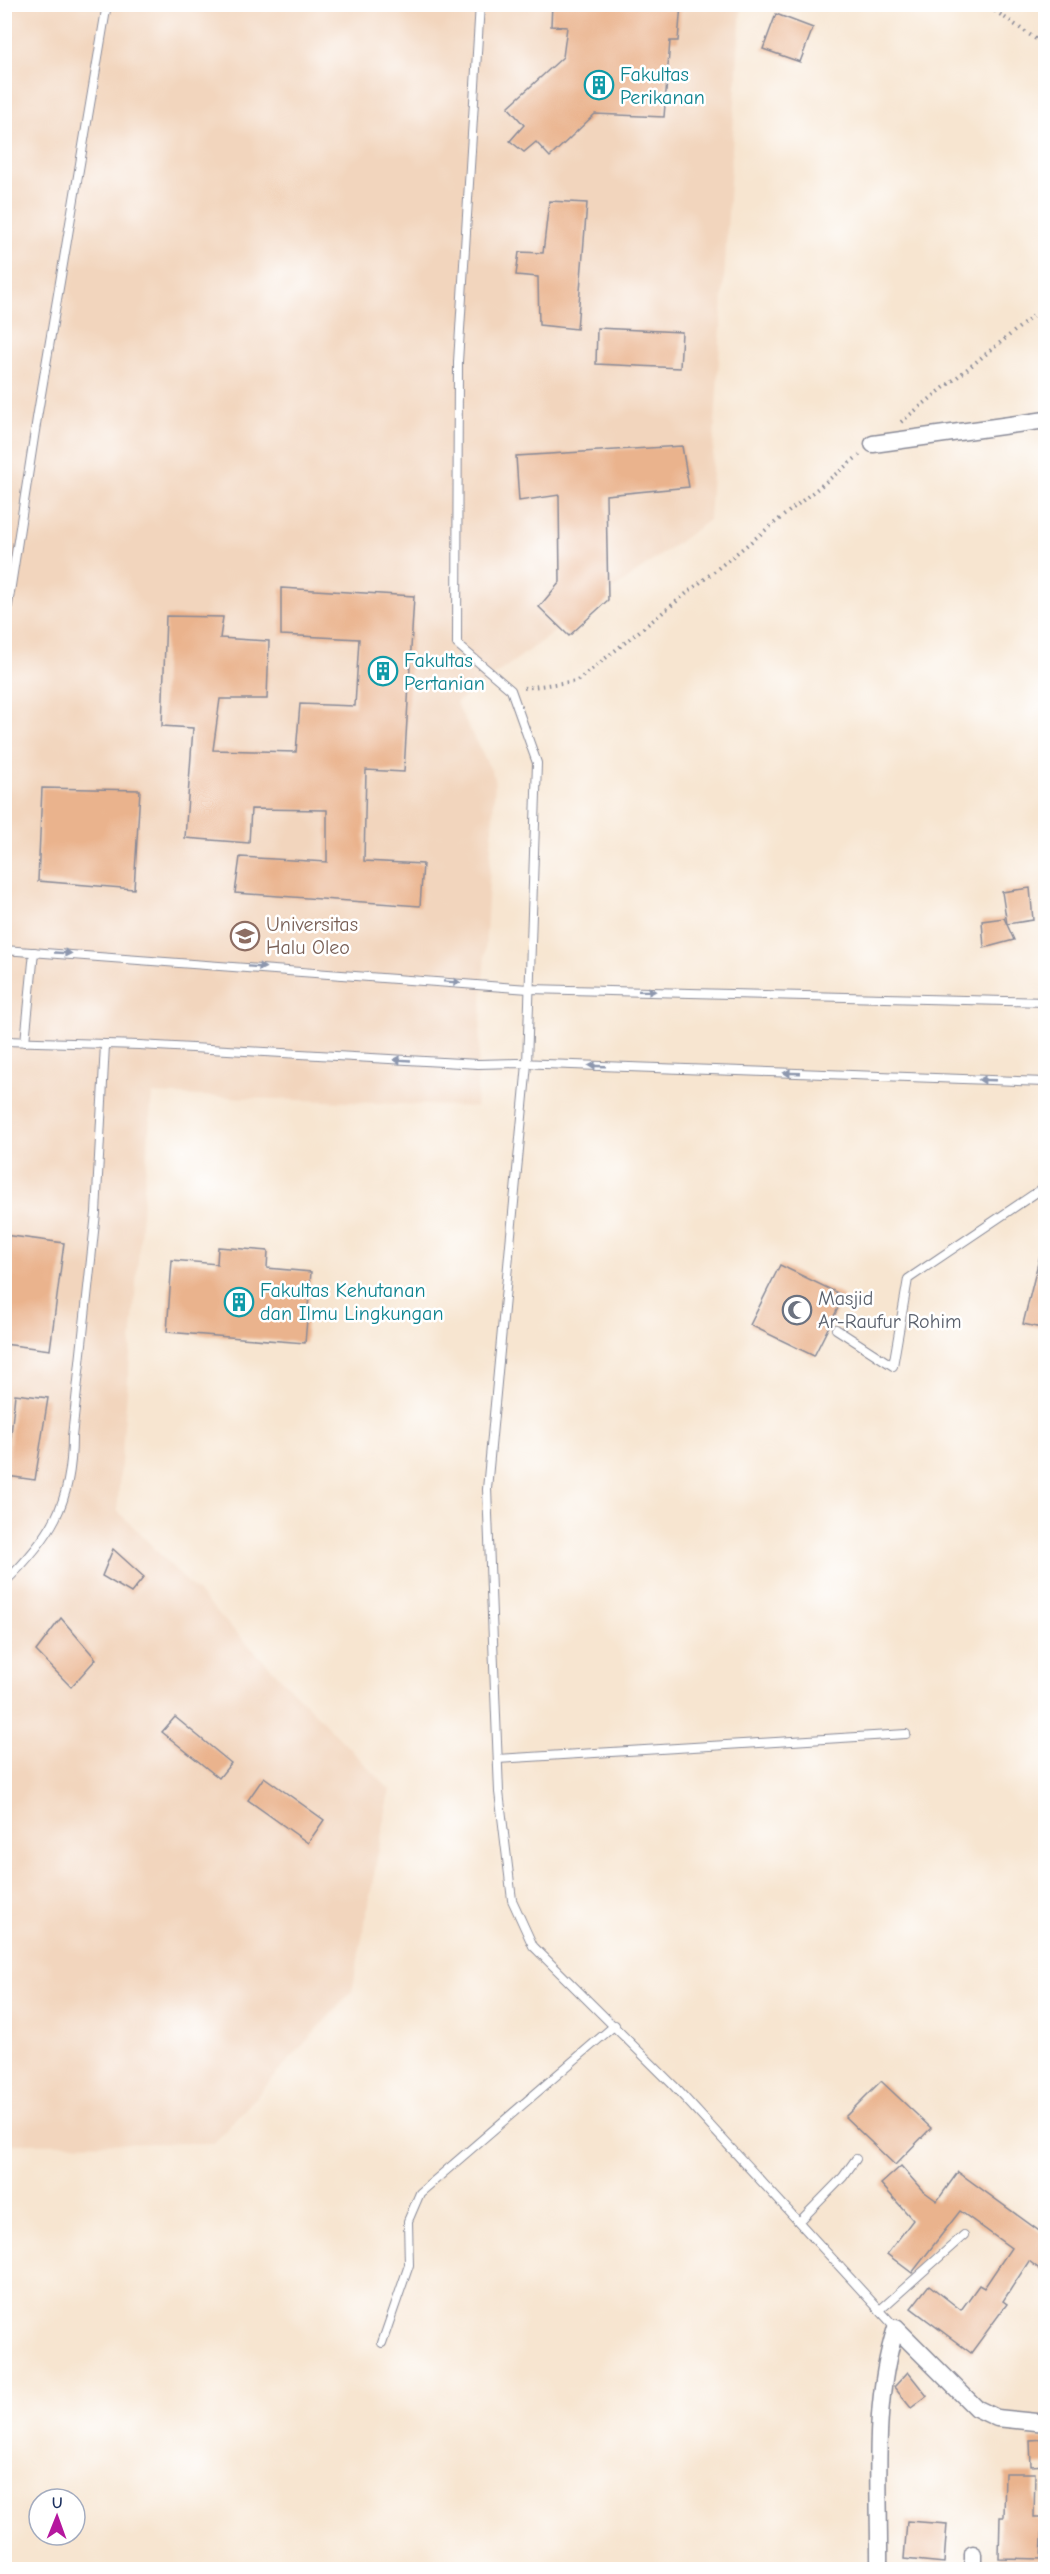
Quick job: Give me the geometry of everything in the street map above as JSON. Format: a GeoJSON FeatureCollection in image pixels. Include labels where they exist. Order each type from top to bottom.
{"type":"FeatureCollection","features":[{"type":"Feature","properties":{"kind":"street"},"geometry":{"type":"LineString","coordinates":[[873,444],[1046,420]]}},
{"type":"Feature","properties":{"kind":"street"},"geometry":{"type":"LineString","coordinates":[[896,2328],[976,2408],[997,2418],[1046,2423]]}},
{"type":"Feature","properties":{"kind":"street"},"geometry":{"type":"LineString","coordinates":[[879,2570],[880,2416],[884,2373],[896,2328]]}},
{"type":"Feature","properties":{"kind":"lane"},"geometry":{"type":"LineString","coordinates":[[4,631],[37,418],[107,4]]}},
{"type":"Feature","properties":{"kind":"lane"},"geometry":{"type":"LineString","coordinates":[[480,4],[458,362],[457,644],[512,690],[537,763],[527,1064],[487,1489],[499,1792],[512,1900],[533,1946],[615,2025],[896,2328]]}},
{"type":"Feature","properties":{"kind":"lane"},"geometry":{"type":"LineString","coordinates":[[4,950],[529,989],[1046,1002]]}},
{"type":"Feature","properties":{"kind":"lane"},"geometry":{"type":"LineString","coordinates":[[25,1042],[34,952]]}},
{"type":"Feature","properties":{"kind":"lane"},"geometry":{"type":"LineString","coordinates":[[4,1041],[478,1064],[1046,1083]]}},
{"type":"Feature","properties":{"kind":"lane"},"geometry":{"type":"LineString","coordinates":[[4,1583],[33,1555],[48,1532],[62,1508],[72,1472],[72,1437],[96,1213],[105,1045]]}},
{"type":"Feature","properties":{"kind":"lane"},"geometry":{"type":"LineString","coordinates":[[836,1329],[892,1366],[908,1280],[1046,1186]]}},
{"type":"Feature","properties":{"kind":"lane"},"geometry":{"type":"LineString","coordinates":[[498,1759],[906,1734]]}},
{"type":"Feature","properties":{"kind":"lane"},"geometry":{"type":"LineString","coordinates":[[382,2343],[409,2265],[408,2221],[420,2193],[615,2025]]}},
{"type":"Feature","properties":{"kind":"lane"},"geometry":{"type":"LineString","coordinates":[[799,2223],[843,2177],[856,2159]]}},
{"type":"Feature","properties":{"kind":"lane"},"geometry":{"type":"LineString","coordinates":[[879,2310],[964,2235]]}},
{"type":"Feature","properties":{"kind":"path"},"geometry":{"type":"LineString","coordinates":[[985,4],[1046,46]]}},
{"type":"Feature","properties":{"kind":"path"},"geometry":{"type":"LineString","coordinates":[[512,690],[577,681],[1046,306]]}},
{"type":"Feature","properties":{"kind":"shaded area","name":"Universitas Halu Oleo"},"geometry":{"type":"Polygon","coordinates":[[[4,5],[741,5],[709,520],[456,703],[495,778],[476,1107],[152,1094],[117,1510],[390,1790],[352,1991],[214,2143],[5,2144],[4,5]]]}},
{"type":"Feature","properties":{"kind":"building","name":"Fakultas Perikanan"},"geometry":{"type":"Polygon","coordinates":[[[552,4],[681,4],[678,41],[670,41],[664,117],[595,114],[550,157],[536,142],[524,152],[510,141],[524,125],[508,107],[563,57],[567,27],[551,26],[552,4]]]}},
{"type":"Feature","properties":{"kind":"building"},"geometry":{"type":"Polygon","coordinates":[[[776,14],[813,28],[800,62],[763,49],[776,14]]]}},
{"type":"Feature","properties":{"kind":"building"},"geometry":{"type":"Polygon","coordinates":[[[549,201],[587,203],[577,329],[539,325],[538,277],[516,275],[519,252],[543,253],[549,201]]]}},
{"type":"Feature","properties":{"kind":"building"},"geometry":{"type":"Polygon","coordinates":[[[597,328],[682,332],[680,368],[596,364],[597,328]]]}},
{"type":"Feature","properties":{"kind":"building"},"geometry":{"type":"Polygon","coordinates":[[[682,446],[689,487],[606,495],[608,600],[569,636],[539,607],[560,582],[559,495],[519,501],[516,456],[682,446]]]}},
{"type":"Feature","properties":{"kind":"building"},"geometry":{"type":"Polygon","coordinates":[[[281,588],[414,596],[404,772],[366,770],[364,861],[423,864],[420,906],[235,893],[240,857],[327,862],[327,810],[251,809],[249,843],[185,838],[193,728],[162,726],[166,616],[223,617],[220,638],[269,641],[267,699],[220,699],[213,750],[296,752],[300,704],[355,706],[359,639],[281,635],[281,588]]]}},
{"type":"Feature","properties":{"kind":"building"},"geometry":{"type":"Polygon","coordinates":[[[42,788],[140,790],[134,889],[38,881],[42,788]]]}},
{"type":"Feature","properties":{"kind":"building"},"geometry":{"type":"Polygon","coordinates":[[[1030,888],[1033,920],[1007,924],[1002,892],[1030,888]]]}},
{"type":"Feature","properties":{"kind":"building"},"geometry":{"type":"Polygon","coordinates":[[[1004,918],[1014,940],[984,948],[982,921],[1004,918]]]}},
{"type":"Feature","properties":{"kind":"building"},"geometry":{"type":"Polygon","coordinates":[[[4,1235],[64,1243],[50,1350],[4,1344],[4,1235]]]}},
{"type":"Feature","properties":{"kind":"building","name":"Fakultas Kehutanan dan Ilmu Lingkungan"},"geometry":{"type":"Polygon","coordinates":[[[218,1247],[268,1251],[267,1268],[311,1272],[305,1343],[167,1332],[172,1260],[217,1264],[218,1247]]]}},
{"type":"Feature","properties":{"kind":"building"},"geometry":{"type":"Polygon","coordinates":[[[1040,1255],[1046,1256],[1046,1329],[1023,1324],[1040,1255]]]}},
{"type":"Feature","properties":{"kind":"building","name":"Masjid Ar-Raufur Rohim"},"geometry":{"type":"Polygon","coordinates":[[[780,1265],[844,1296],[814,1356],[750,1325],[780,1265]]]}},
{"type":"Feature","properties":{"kind":"building"},"geometry":{"type":"Polygon","coordinates":[[[15,1394],[48,1398],[35,1480],[7,1476],[15,1394]]]}},
{"type":"Feature","properties":{"kind":"building"},"geometry":{"type":"Polygon","coordinates":[[[113,1549],[144,1577],[131,1593],[102,1576],[113,1549]]]}},
{"type":"Feature","properties":{"kind":"building"},"geometry":{"type":"Polygon","coordinates":[[[61,1618],[96,1659],[71,1687],[36,1651],[61,1618]]]}},
{"type":"Feature","properties":{"kind":"building"},"geometry":{"type":"Polygon","coordinates":[[[175,1717],[231,1763],[219,1778],[162,1732],[175,1717]]]}},
{"type":"Feature","properties":{"kind":"building"},"geometry":{"type":"Polygon","coordinates":[[[264,1777],[324,1820],[308,1843],[248,1800],[264,1777]]]}},
{"type":"Feature","properties":{"kind":"building"},"geometry":{"type":"Polygon","coordinates":[[[881,2081],[931,2128],[895,2165],[845,2117],[881,2081]]]}},
{"type":"Feature","properties":{"kind":"building"},"geometry":{"type":"Polygon","coordinates":[[[901,2166],[922,2190],[937,2201],[958,2172],[1046,2236],[1046,2274],[1029,2261],[1003,2301],[1007,2304],[971,2353],[911,2308],[929,2285],[961,2310],[979,2285],[984,2288],[1011,2248],[960,2211],[912,2273],[887,2254],[913,2220],[881,2184],[901,2166]]]}},
{"type":"Feature","properties":{"kind":"building"},"geometry":{"type":"Polygon","coordinates":[[[908,2372],[927,2396],[911,2408],[894,2387],[908,2372]]]}},
{"type":"Feature","properties":{"kind":"building"},"geometry":{"type":"Polygon","coordinates":[[[1046,2439],[1046,2465],[1031,2466],[1030,2440],[1046,2439]]]}},
{"type":"Feature","properties":{"kind":"building"},"geometry":{"type":"Polygon","coordinates":[[[1005,2473],[1035,2473],[1034,2518],[1043,2518],[1041,2559],[999,2558],[1000,2517],[1004,2517],[1005,2473]]]}},
{"type":"Feature","properties":{"kind":"building"},"geometry":{"type":"Polygon","coordinates":[[[907,2521],[947,2524],[944,2563],[904,2559],[907,2521]]]}},
{"type":"Feature","properties":{"kind":"place","name":"Fakultas Perikanan"},"geometry":{"type":"Point","coordinates":[599,85]}},
{"type":"Feature","properties":{"kind":"place","name":"Fakultas Pertanian"},"geometry":{"type":"Point","coordinates":[383,671]}},
{"type":"Feature","properties":{"kind":"place","name":"Universitas Halu Oleo"},"geometry":{"type":"Point","coordinates":[245,936]}},
{"type":"Feature","properties":{"kind":"place","name":"Fakultas Kehutanan dan Ilmu Lingkungan"},"geometry":{"type":"Point","coordinates":[239,1302]}},
{"type":"Feature","properties":{"kind":"place","name":"Masjid Ar-Raufur Rohim"},"geometry":{"type":"Point","coordinates":[797,1310]}}]}
